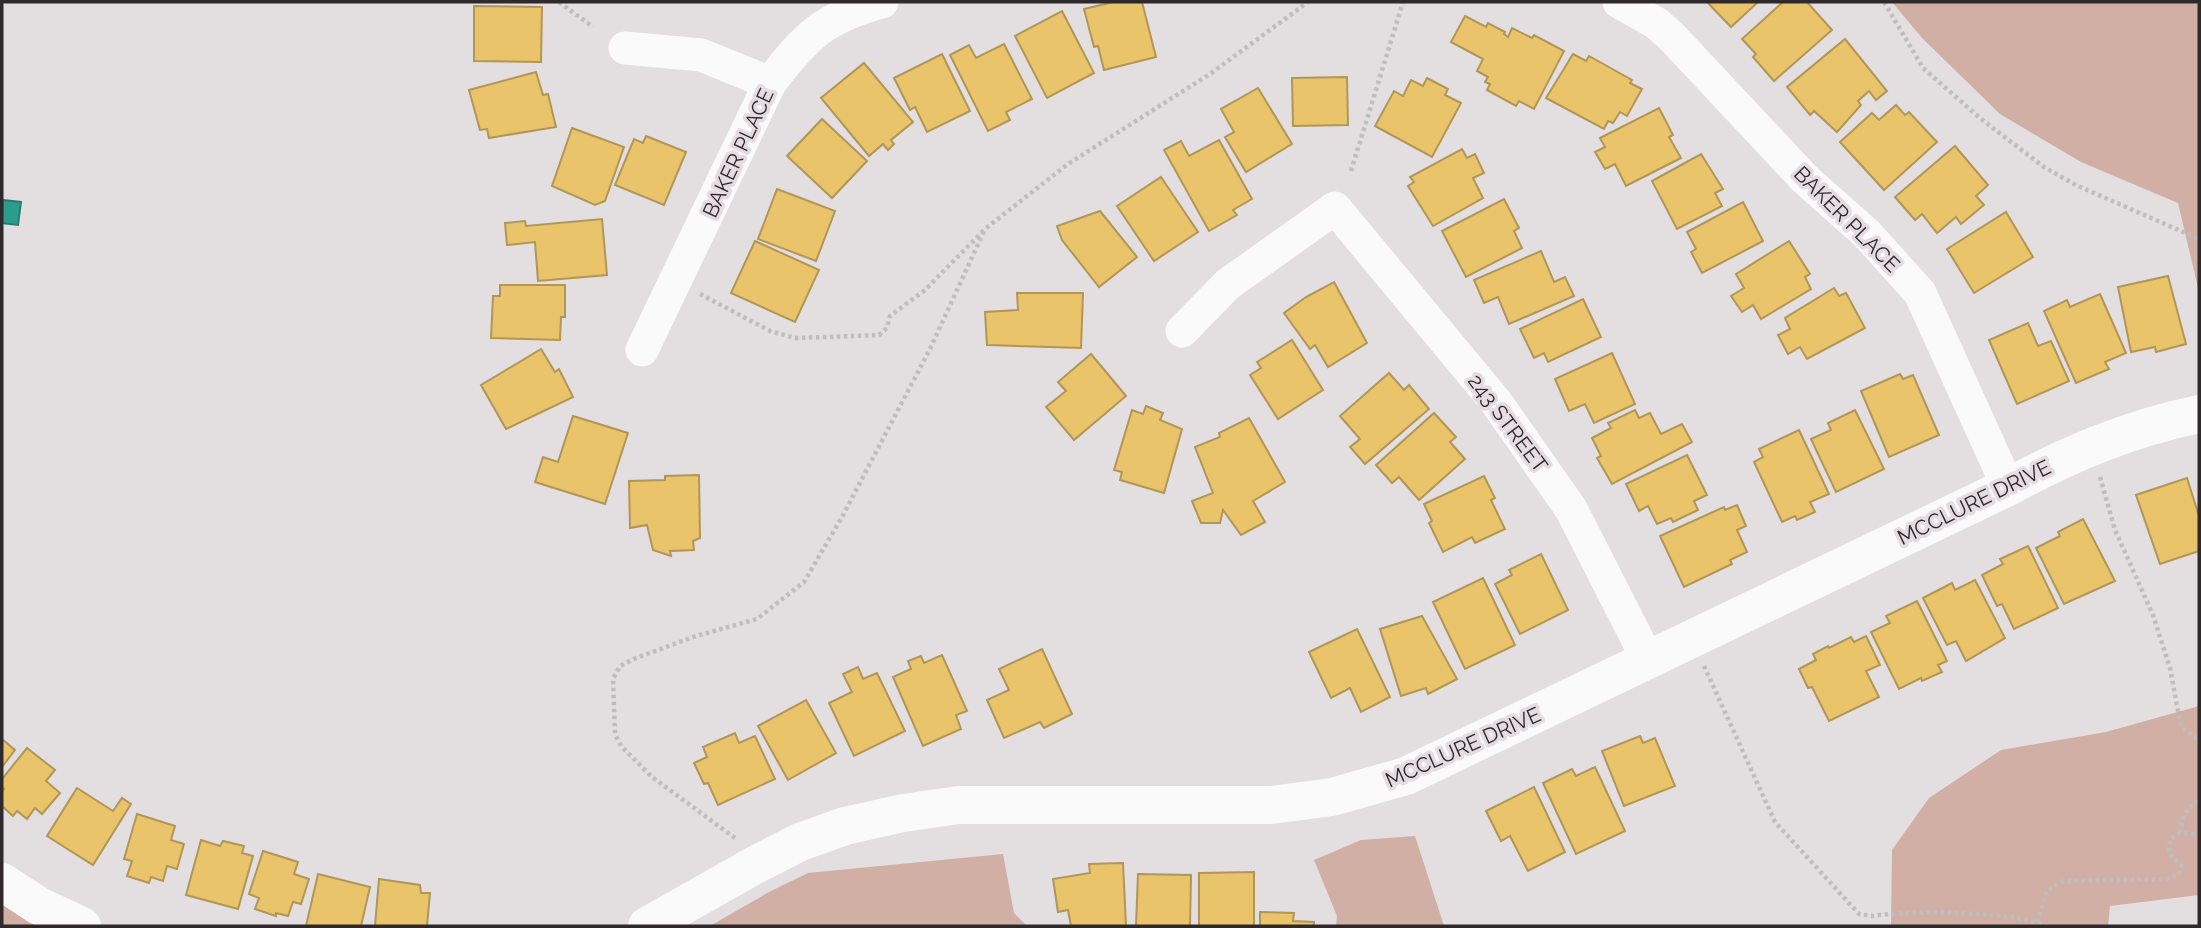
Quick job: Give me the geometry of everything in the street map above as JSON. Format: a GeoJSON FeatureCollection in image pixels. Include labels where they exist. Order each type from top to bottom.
{"type":"FeatureCollection","features":[{"type":"Feature","properties":{"kind":"street","name":"BAKER PLACE"},"geometry":{"type":"LineString","coordinates":[[642,350],[770,83],[797,47],[811,34],[839,17],[882,2]]}},
{"type":"Feature","properties":{"kind":"street","name":"BAKER PLACE"},"geometry":{"type":"LineString","coordinates":[[1619,2],[1656,23],[1671,36],[1805,179],[1867,234],[1920,293],[2008,487]]}},
{"type":"Feature","properties":{"kind":"street"},"geometry":{"type":"LineString","coordinates":[[625,48],[701,55],[770,83]]}},
{"type":"Feature","properties":{"kind":"street","name":"243 STREET"},"geometry":{"type":"LineString","coordinates":[[1182,331],[1227,284],[1335,208],[1496,402],[1571,509],[1648,660]]}},
{"type":"Feature","properties":{"kind":"street","name":"MCCLURE DRIVE"},"geometry":{"type":"LineString","coordinates":[[647,926],[800,842],[845,826],[903,813],[959,805],[1262,806],[1314,800],[1360,790],[1433,765],[2008,487],[2058,460],[2119,435],[2199,414]]}},
{"type":"Feature","properties":{"kind":"street"},"geometry":{"type":"LineString","coordinates":[[2,882],[39,906],[82,926]]}},
{"type":"Feature","properties":{"kind":"path"},"geometry":{"type":"LineString","coordinates":[[559,2],[593,27]]}},
{"type":"Feature","properties":{"kind":"path"},"geometry":{"type":"LineString","coordinates":[[694,291],[770,331],[795,338],[879,335],[887,328],[890,316],[925,290],[985,229],[1068,164],[1210,74],[1308,2]]}},
{"type":"Feature","properties":{"kind":"path"},"geometry":{"type":"LineString","coordinates":[[1351,171],[1403,2]]}},
{"type":"Feature","properties":{"kind":"path"},"geometry":{"type":"LineString","coordinates":[[1884,2],[1923,68],[1981,119],[2044,167],[2076,185],[2199,239]]}},
{"type":"Feature","properties":{"kind":"path"},"geometry":{"type":"LineString","coordinates":[[735,838],[652,777],[621,746],[615,734],[613,679],[620,666],[636,658],[696,636],[757,619],[804,582],[842,517],[930,349],[985,229]]}},
{"type":"Feature","properties":{"kind":"path"},"geometry":{"type":"LineString","coordinates":[[2099,473],[2115,530],[2153,615],[2176,695],[2181,727],[2199,740]]}},
{"type":"Feature","properties":{"kind":"path"},"geometry":{"type":"LineString","coordinates":[[1702,664],[1775,822],[1859,914],[1984,914],[2047,926]]}},
{"type":"Feature","properties":{"kind":"path"},"geometry":{"type":"LineString","coordinates":[[2180,833],[2185,812],[2199,801]]}},
{"type":"Feature","properties":{"kind":"path"},"geometry":{"type":"LineString","coordinates":[[2037,922],[2048,891],[2064,881],[2166,879],[2179,873],[2181,865],[2172,857],[2168,848],[2170,839],[2180,833],[2199,834]]}},
{"type":"Feature","properties":{"kind":"shaded area"},"geometry":{"type":"Polygon","coordinates":[[[1892,2],[2199,2],[2199,292],[2178,203],[2081,162],[2000,114],[1922,38],[1892,2]]]}},
{"type":"Feature","properties":{"kind":"shaded area"},"geometry":{"type":"Polygon","coordinates":[[[2199,706],[2199,895],[2110,906],[2108,926],[1891,926],[1892,850],[1929,798],[2001,750],[2106,732],[2199,706]]]}},
{"type":"Feature","properties":{"kind":"shaded area"},"geometry":{"type":"Polygon","coordinates":[[[1415,836],[1444,926],[1336,926],[1337,916],[1314,860],[1361,840],[1415,836]]]}},
{"type":"Feature","properties":{"kind":"shaded area"},"geometry":{"type":"Polygon","coordinates":[[[1003,854],[1014,913],[1027,926],[710,926],[808,873],[1003,854]]]}},
{"type":"Feature","properties":{"kind":"shaded area"},"geometry":{"type":"Polygon","coordinates":[[[2,882],[82,926],[2,926],[2,882]]]}},
{"type":"Feature","properties":{"kind":"building: Homes"},"geometry":{"type":"Polygon","coordinates":[[[1113,2],[1142,2],[1156,57],[1104,70],[1098,46],[1094,47],[1084,9],[1113,2]]]}},
{"type":"Feature","properties":{"kind":"building: Homes"},"geometry":{"type":"Polygon","coordinates":[[[1707,2],[1758,2],[1731,27],[1707,2]]]}},
{"type":"Feature","properties":{"kind":"building: Homes"},"geometry":{"type":"Polygon","coordinates":[[[1783,2],[1807,2],[1832,30],[1774,81],[1753,57],[1756,54],[1742,39],[1783,2]]]}},
{"type":"Feature","properties":{"kind":"building: Homes"},"geometry":{"type":"Polygon","coordinates":[[[474,6],[542,7],[541,62],[474,61],[474,6]]]}},
{"type":"Feature","properties":{"kind":"building: Homes"},"geometry":{"type":"Polygon","coordinates":[[[1062,11],[1094,73],[1047,98],[1015,36],[1062,11]]]}},
{"type":"Feature","properties":{"kind":"building: Homes"},"geometry":{"type":"Polygon","coordinates":[[[1465,16],[1486,27],[1488,23],[1505,32],[1508,37],[1512,28],[1532,38],[1534,35],[1564,51],[1534,109],[1519,101],[1516,106],[1487,90],[1490,84],[1485,82],[1488,77],[1477,71],[1483,59],[1451,42],[1465,16]]]}},
{"type":"Feature","properties":{"kind":"building: Homes"},"geometry":{"type":"Polygon","coordinates":[[[1845,39],[1887,91],[1876,100],[1869,91],[1858,101],[1861,105],[1837,132],[1814,111],[1810,115],[1787,87],[1845,39]]]}},
{"type":"Feature","properties":{"kind":"building: Homes"},"geometry":{"type":"Polygon","coordinates":[[[1004,44],[1032,99],[1006,112],[1010,120],[988,131],[950,55],[969,45],[976,58],[1004,44]]]}},
{"type":"Feature","properties":{"kind":"building: Homes"},"geometry":{"type":"Polygon","coordinates":[[[942,54],[970,111],[927,132],[915,107],[910,110],[894,78],[942,54]]]}},
{"type":"Feature","properties":{"kind":"building: Homes"},"geometry":{"type":"Polygon","coordinates":[[[1573,54],[1586,61],[1589,56],[1632,80],[1630,83],[1642,89],[1627,116],[1620,112],[1613,123],[1608,121],[1604,129],[1546,98],[1573,54]]]}},
{"type":"Feature","properties":{"kind":"building: Homes"},"geometry":{"type":"Polygon","coordinates":[[[864,63],[913,122],[891,140],[894,144],[888,150],[883,144],[869,156],[821,98],[864,63]]]}},
{"type":"Feature","properties":{"kind":"building: Homes"},"geometry":{"type":"Polygon","coordinates":[[[536,72],[543,95],[548,94],[556,127],[489,138],[487,129],[480,130],[469,90],[536,72]]]}},
{"type":"Feature","properties":{"kind":"building: Homes"},"geometry":{"type":"Polygon","coordinates":[[[1347,77],[1348,125],[1293,126],[1292,78],[1347,77]]]}},
{"type":"Feature","properties":{"kind":"building: Homes"},"geometry":{"type":"Polygon","coordinates":[[[1427,78],[1448,89],[1445,95],[1461,103],[1432,157],[1375,126],[1394,91],[1403,96],[1411,80],[1423,86],[1427,78]]]}},
{"type":"Feature","properties":{"kind":"building: Homes"},"geometry":{"type":"Polygon","coordinates":[[[1258,88],[1292,144],[1246,172],[1225,137],[1234,132],[1221,109],[1258,88]]]}},
{"type":"Feature","properties":{"kind":"building: Homes"},"geometry":{"type":"Polygon","coordinates":[[[1896,105],[1905,115],[1909,112],[1937,142],[1884,190],[1840,142],[1872,113],[1879,120],[1896,105]]]}},
{"type":"Feature","properties":{"kind":"building: Homes"},"geometry":{"type":"Polygon","coordinates":[[[1659,108],[1673,135],[1669,137],[1681,158],[1626,186],[1615,164],[1605,169],[1595,152],[1605,147],[1600,138],[1659,108]]]}},
{"type":"Feature","properties":{"kind":"building: Homes"},"geometry":{"type":"Polygon","coordinates":[[[822,119],[867,161],[832,198],[787,156],[822,119]]]}},
{"type":"Feature","properties":{"kind":"building: Homes"},"geometry":{"type":"Polygon","coordinates":[[[572,128],[624,147],[605,201],[595,205],[552,186],[572,128]]]}},
{"type":"Feature","properties":{"kind":"building: Homes"},"geometry":{"type":"Polygon","coordinates":[[[646,136],[686,152],[664,205],[615,185],[634,139],[643,143],[646,136]]]}},
{"type":"Feature","properties":{"kind":"building: Homes"},"geometry":{"type":"Polygon","coordinates":[[[1219,140],[1252,199],[1233,210],[1237,215],[1209,231],[1164,150],[1181,141],[1189,156],[1219,140]]]}},
{"type":"Feature","properties":{"kind":"building: Homes"},"geometry":{"type":"Polygon","coordinates":[[[1955,146],[1988,185],[1976,196],[1984,205],[1961,224],[1956,217],[1937,233],[1922,214],[1915,220],[1895,197],[1955,146]]]}},
{"type":"Feature","properties":{"kind":"building: Homes"},"geometry":{"type":"Polygon","coordinates":[[[1462,149],[1467,158],[1475,154],[1484,173],[1473,178],[1483,198],[1433,226],[1408,186],[1414,182],[1410,177],[1462,149]]]}},
{"type":"Feature","properties":{"kind":"building: Homes"},"geometry":{"type":"Polygon","coordinates":[[[1701,154],[1723,189],[1715,193],[1722,206],[1677,229],[1652,181],[1701,154]]]}},
{"type":"Feature","properties":{"kind":"building: Homes"},"geometry":{"type":"Polygon","coordinates":[[[1161,177],[1198,232],[1154,261],[1117,206],[1161,177]]]}},
{"type":"Feature","properties":{"kind":"building: Homes"},"geometry":{"type":"Polygon","coordinates":[[[777,189],[835,211],[816,261],[758,239],[777,189]]]}},
{"type":"Feature","properties":{"kind":"building: Homes"},"geometry":{"type":"Polygon","coordinates":[[[1504,199],[1519,228],[1514,231],[1522,248],[1466,277],[1442,231],[1504,199]]]}},
{"type":"Feature","properties":{"kind":"building: Homes"},"geometry":{"type":"Polygon","coordinates":[[[1743,202],[1763,241],[1702,273],[1691,252],[1696,249],[1687,232],[1743,202]]]}},
{"type":"Feature","properties":{"kind":"building: Homes"},"geometry":{"type":"Polygon","coordinates":[[[1100,211],[1137,257],[1099,287],[1062,240],[1057,226],[1100,211]]]}},
{"type":"Feature","properties":{"kind":"building: Homes"},"geometry":{"type":"Polygon","coordinates":[[[2006,212],[2033,257],[1974,293],[1947,249],[2006,212]]]}},
{"type":"Feature","properties":{"kind":"building: Homes"},"geometry":{"type":"Polygon","coordinates":[[[602,219],[607,275],[538,281],[535,242],[507,245],[505,223],[525,221],[526,226],[602,219]]]}},
{"type":"Feature","properties":{"kind":"building: Homes"},"geometry":{"type":"Polygon","coordinates":[[[755,241],[819,270],[795,322],[731,293],[755,241]]]}},
{"type":"Feature","properties":{"kind":"building: Homes"},"geometry":{"type":"Polygon","coordinates":[[[1789,241],[1810,274],[1805,277],[1811,289],[1761,319],[1753,305],[1742,312],[1731,296],[1744,288],[1736,274],[1789,241]]]}},
{"type":"Feature","properties":{"kind":"building: Homes"},"geometry":{"type":"Polygon","coordinates":[[[1541,251],[1554,282],[1565,277],[1574,296],[1509,324],[1498,297],[1484,303],[1474,280],[1541,251]]]}},
{"type":"Feature","properties":{"kind":"building: Homes"},"geometry":{"type":"Polygon","coordinates":[[[2168,276],[2186,344],[2156,352],[2155,347],[2131,352],[2118,287],[2168,276]]]}},
{"type":"Feature","properties":{"kind":"building: Homes"},"geometry":{"type":"Polygon","coordinates":[[[1334,282],[1367,343],[1328,367],[1315,345],[1310,349],[1284,313],[1334,282]]]}},
{"type":"Feature","properties":{"kind":"building: Homes"},"geometry":{"type":"Polygon","coordinates":[[[500,285],[565,285],[565,317],[561,317],[560,340],[491,338],[493,296],[500,296],[500,285]]]}},
{"type":"Feature","properties":{"kind":"building: Homes"},"geometry":{"type":"Polygon","coordinates":[[[1834,288],[1839,296],[1846,293],[1865,328],[1807,359],[1800,347],[1788,354],[1778,335],[1790,329],[1785,318],[1834,288]]]}},
{"type":"Feature","properties":{"kind":"building: Homes"},"geometry":{"type":"Polygon","coordinates":[[[1017,293],[1083,293],[1081,348],[987,345],[985,312],[1018,310],[1017,293]]]}},
{"type":"Feature","properties":{"kind":"building: Homes"},"geometry":{"type":"Polygon","coordinates":[[[2100,294],[2126,353],[2105,362],[2109,369],[2076,383],[2044,311],[2067,300],[2070,307],[2100,294]]]}},
{"type":"Feature","properties":{"kind":"building: Homes"},"geometry":{"type":"Polygon","coordinates":[[[1583,299],[1601,337],[1548,362],[1544,353],[1534,358],[1520,329],[1583,299]]]}},
{"type":"Feature","properties":{"kind":"building: Homes"},"geometry":{"type":"Polygon","coordinates":[[[2028,323],[2038,346],[2051,341],[2069,381],[2017,404],[1989,340],[2028,323]]]}},
{"type":"Feature","properties":{"kind":"building: Homes"},"geometry":{"type":"Polygon","coordinates":[[[1292,340],[1323,390],[1278,419],[1250,375],[1261,368],[1257,362],[1292,340]]]}},
{"type":"Feature","properties":{"kind":"building: Homes"},"geometry":{"type":"Polygon","coordinates":[[[541,349],[555,372],[559,369],[573,397],[506,429],[481,385],[541,349]]]}},
{"type":"Feature","properties":{"kind":"building: Homes"},"geometry":{"type":"Polygon","coordinates":[[[1612,353],[1635,404],[1594,423],[1585,404],[1569,411],[1555,379],[1612,353]]]}},
{"type":"Feature","properties":{"kind":"building: Homes"},"geometry":{"type":"Polygon","coordinates":[[[1091,354],[1126,396],[1074,440],[1046,407],[1066,391],[1058,382],[1091,354]]]}},
{"type":"Feature","properties":{"kind":"building: Homes"},"geometry":{"type":"Polygon","coordinates":[[[1389,373],[1404,390],[1409,385],[1429,409],[1365,464],[1350,447],[1360,439],[1340,416],[1389,373]]]}},
{"type":"Feature","properties":{"kind":"building: Homes"},"geometry":{"type":"Polygon","coordinates":[[[1900,374],[1903,379],[1913,375],[1939,435],[1889,457],[1861,391],[1900,374]]]}},
{"type":"Feature","properties":{"kind":"building: Homes"},"geometry":{"type":"Polygon","coordinates":[[[1146,406],[1163,413],[1160,420],[1182,429],[1164,493],[1120,480],[1122,472],[1114,470],[1132,410],[1143,414],[1146,406]]]}},
{"type":"Feature","properties":{"kind":"building: Homes"},"geometry":{"type":"Polygon","coordinates":[[[1635,410],[1639,418],[1650,413],[1661,434],[1682,424],[1692,442],[1612,484],[1597,458],[1601,456],[1592,438],[1611,428],[1608,423],[1635,410]]]}},
{"type":"Feature","properties":{"kind":"building: Homes"},"geometry":{"type":"Polygon","coordinates":[[[1855,410],[1884,469],[1836,492],[1811,439],[1831,430],[1828,423],[1855,410]]]}},
{"type":"Feature","properties":{"kind":"building: Homes"},"geometry":{"type":"Polygon","coordinates":[[[1434,413],[1456,437],[1450,442],[1465,459],[1419,500],[1399,477],[1392,483],[1376,465],[1434,413]]]}},
{"type":"Feature","properties":{"kind":"building: Homes"},"geometry":{"type":"Polygon","coordinates":[[[573,416],[628,433],[605,504],[535,482],[543,457],[558,462],[573,416]]]}},
{"type":"Feature","properties":{"kind":"building: Homes"},"geometry":{"type":"Polygon","coordinates":[[[1249,418],[1285,482],[1253,501],[1265,522],[1241,535],[1223,510],[1220,523],[1201,523],[1192,501],[1213,493],[1195,447],[1220,437],[1219,433],[1249,418]]]}},
{"type":"Feature","properties":{"kind":"building: Homes"},"geometry":{"type":"Polygon","coordinates":[[[1799,430],[1829,494],[1810,502],[1815,512],[1797,520],[1795,516],[1782,522],[1754,462],[1763,457],[1759,449],[1799,430]]]}},
{"type":"Feature","properties":{"kind":"building: Homes"},"geometry":{"type":"Polygon","coordinates":[[[1687,455],[1707,495],[1694,501],[1698,510],[1673,522],[1671,518],[1657,524],[1648,506],[1639,511],[1626,484],[1687,455]]]}},
{"type":"Feature","properties":{"kind":"building: Homes"},"geometry":{"type":"Polygon","coordinates":[[[699,475],[700,538],[693,541],[694,550],[670,551],[671,556],[653,550],[647,525],[630,528],[629,481],[699,475]]]}},
{"type":"Feature","properties":{"kind":"building: Homes"},"geometry":{"type":"Polygon","coordinates":[[[1484,476],[1495,498],[1491,500],[1505,529],[1475,543],[1472,537],[1443,552],[1429,523],[1432,521],[1424,504],[1484,476]]]}},
{"type":"Feature","properties":{"kind":"building: Homes"},"geometry":{"type":"Polygon","coordinates":[[[2187,478],[2199,516],[2199,551],[2160,564],[2136,495],[2187,478]]]}},
{"type":"Feature","properties":{"kind":"building: Homes"},"geometry":{"type":"Polygon","coordinates":[[[1737,505],[1746,526],[1737,530],[1747,552],[1730,560],[1732,564],[1684,587],[1660,536],[1724,507],[1725,510],[1737,505]]]}},
{"type":"Feature","properties":{"kind":"building: Homes"},"geometry":{"type":"Polygon","coordinates":[[[2083,519],[2115,581],[2064,604],[2036,548],[2060,536],[2058,532],[2083,519]]]}},
{"type":"Feature","properties":{"kind":"building: Homes"},"geometry":{"type":"Polygon","coordinates":[[[2028,546],[2058,608],[2014,629],[2002,604],[1997,606],[1982,575],[2003,564],[2000,559],[2028,546]]]}},
{"type":"Feature","properties":{"kind":"building: Homes"},"geometry":{"type":"Polygon","coordinates":[[[1541,554],[1568,610],[1520,634],[1495,584],[1512,575],[1509,570],[1541,554]]]}},
{"type":"Feature","properties":{"kind":"building: Homes"},"geometry":{"type":"Polygon","coordinates":[[[1483,578],[1515,645],[1465,669],[1433,602],[1483,578]]]}},
{"type":"Feature","properties":{"kind":"building: Homes"},"geometry":{"type":"Polygon","coordinates":[[[1975,580],[2005,638],[1966,661],[1956,641],[1947,645],[1923,598],[1952,583],[1955,590],[1975,580]]]}},
{"type":"Feature","properties":{"kind":"building: Homes"},"geometry":{"type":"Polygon","coordinates":[[[1917,601],[1947,661],[1938,665],[1942,672],[1922,681],[1921,678],[1899,689],[1871,632],[1890,623],[1886,616],[1917,601]]]}},
{"type":"Feature","properties":{"kind":"building: Homes"},"geometry":{"type":"Polygon","coordinates":[[[1422,616],[1457,679],[1428,694],[1426,688],[1401,696],[1380,629],[1422,616]]]}},
{"type":"Feature","properties":{"kind":"building: Homes"},"geometry":{"type":"Polygon","coordinates":[[[1357,629],[1390,697],[1361,712],[1350,688],[1331,698],[1309,652],[1357,629]]]}},
{"type":"Feature","properties":{"kind":"building: Homes"},"geometry":{"type":"Polygon","coordinates":[[[1866,636],[1880,665],[1866,671],[1879,697],[1829,721],[1812,687],[1808,688],[1799,669],[1816,660],[1813,654],[1828,646],[1829,648],[1851,637],[1854,642],[1866,636]]]}},
{"type":"Feature","properties":{"kind":"building: Homes"},"geometry":{"type":"Polygon","coordinates":[[[1042,649],[1072,714],[1044,728],[1040,722],[1004,738],[987,700],[1009,690],[999,669],[1042,649]]]}},
{"type":"Feature","properties":{"kind":"building: Homes"},"geometry":{"type":"Polygon","coordinates":[[[942,655],[967,711],[956,715],[961,729],[923,746],[893,677],[911,669],[908,661],[921,656],[924,663],[942,655]]]}},
{"type":"Feature","properties":{"kind":"building: Homes"},"geometry":{"type":"Polygon","coordinates":[[[858,667],[863,679],[877,673],[905,731],[854,756],[829,703],[852,692],[843,674],[858,667]]]}},
{"type":"Feature","properties":{"kind":"building: Homes"},"geometry":{"type":"Polygon","coordinates":[[[806,700],[836,753],[788,780],[758,726],[806,700]]]}},
{"type":"Feature","properties":{"kind":"building: Homes"},"geometry":{"type":"Polygon","coordinates":[[[735,733],[739,743],[755,736],[775,779],[718,805],[708,783],[704,784],[694,763],[707,757],[703,747],[735,733]]]}},
{"type":"Feature","properties":{"kind":"building: Homes"},"geometry":{"type":"Polygon","coordinates":[[[1640,736],[1643,743],[1655,738],[1675,786],[1624,806],[1602,751],[1640,736]]]}},
{"type":"Feature","properties":{"kind":"building: Homes"},"geometry":{"type":"Polygon","coordinates":[[[2,739],[15,750],[2,767],[2,739]]]}},
{"type":"Feature","properties":{"kind":"building: Homes"},"geometry":{"type":"Polygon","coordinates":[[[27,748],[55,770],[46,781],[60,793],[42,814],[35,808],[27,819],[17,811],[13,816],[2,806],[2,779],[27,748]]]}},
{"type":"Feature","properties":{"kind":"building: Homes"},"geometry":{"type":"Polygon","coordinates":[[[1595,767],[1625,831],[1576,854],[1543,783],[1572,769],[1576,776],[1595,767]]]}},
{"type":"Feature","properties":{"kind":"building: Homes"},"geometry":{"type":"Polygon","coordinates":[[[1534,787],[1565,852],[1528,871],[1510,836],[1501,841],[1486,811],[1534,787]]]}},
{"type":"Feature","properties":{"kind":"building: Homes"},"geometry":{"type":"Polygon","coordinates":[[[77,788],[113,811],[122,798],[131,804],[93,865],[47,836],[77,788]]]}},
{"type":"Feature","properties":{"kind":"building: Homes"},"geometry":{"type":"Polygon","coordinates":[[[137,814],[175,826],[171,840],[184,844],[177,869],[167,866],[163,881],[151,877],[149,883],[127,876],[132,861],[124,859],[137,814]]]}},
{"type":"Feature","properties":{"kind":"building: Homes"},"geometry":{"type":"Polygon","coordinates":[[[201,840],[220,846],[223,841],[244,846],[242,853],[253,856],[238,909],[186,895],[201,840]]]}},
{"type":"Feature","properties":{"kind":"building: Homes"},"geometry":{"type":"Polygon","coordinates":[[[263,851],[298,862],[294,874],[309,879],[301,904],[293,902],[288,916],[276,913],[276,916],[255,909],[259,898],[249,894],[263,851]]]}},
{"type":"Feature","properties":{"kind":"building: Homes"},"geometry":{"type":"Polygon","coordinates":[[[1123,863],[1126,926],[1071,926],[1068,910],[1058,912],[1053,879],[1090,873],[1089,864],[1123,863]]]}},
{"type":"Feature","properties":{"kind":"building: Homes"},"geometry":{"type":"Polygon","coordinates":[[[1254,872],[1254,926],[1199,926],[1199,873],[1254,872]]]}},
{"type":"Feature","properties":{"kind":"building: Homes"},"geometry":{"type":"Polygon","coordinates":[[[318,874],[370,887],[361,926],[306,926],[318,874]]]}},
{"type":"Feature","properties":{"kind":"building: Homes"},"geometry":{"type":"Polygon","coordinates":[[[1138,874],[1191,875],[1190,926],[1136,926],[1138,874]]]}},
{"type":"Feature","properties":{"kind":"building: Homes"},"geometry":{"type":"Polygon","coordinates":[[[379,879],[420,885],[421,893],[430,893],[427,926],[375,926],[379,879]]]}},
{"type":"Feature","properties":{"kind":"building: Homes"},"geometry":{"type":"Polygon","coordinates":[[[1260,912],[1294,913],[1293,921],[1314,922],[1314,926],[1260,926],[1260,912]]]}},
{"type":"Feature","properties":{"kind":"building: Schools"},"geometry":{"type":"Polygon","coordinates":[[[3,200],[21,202],[18,225],[2,223],[3,200]]]}}]}
